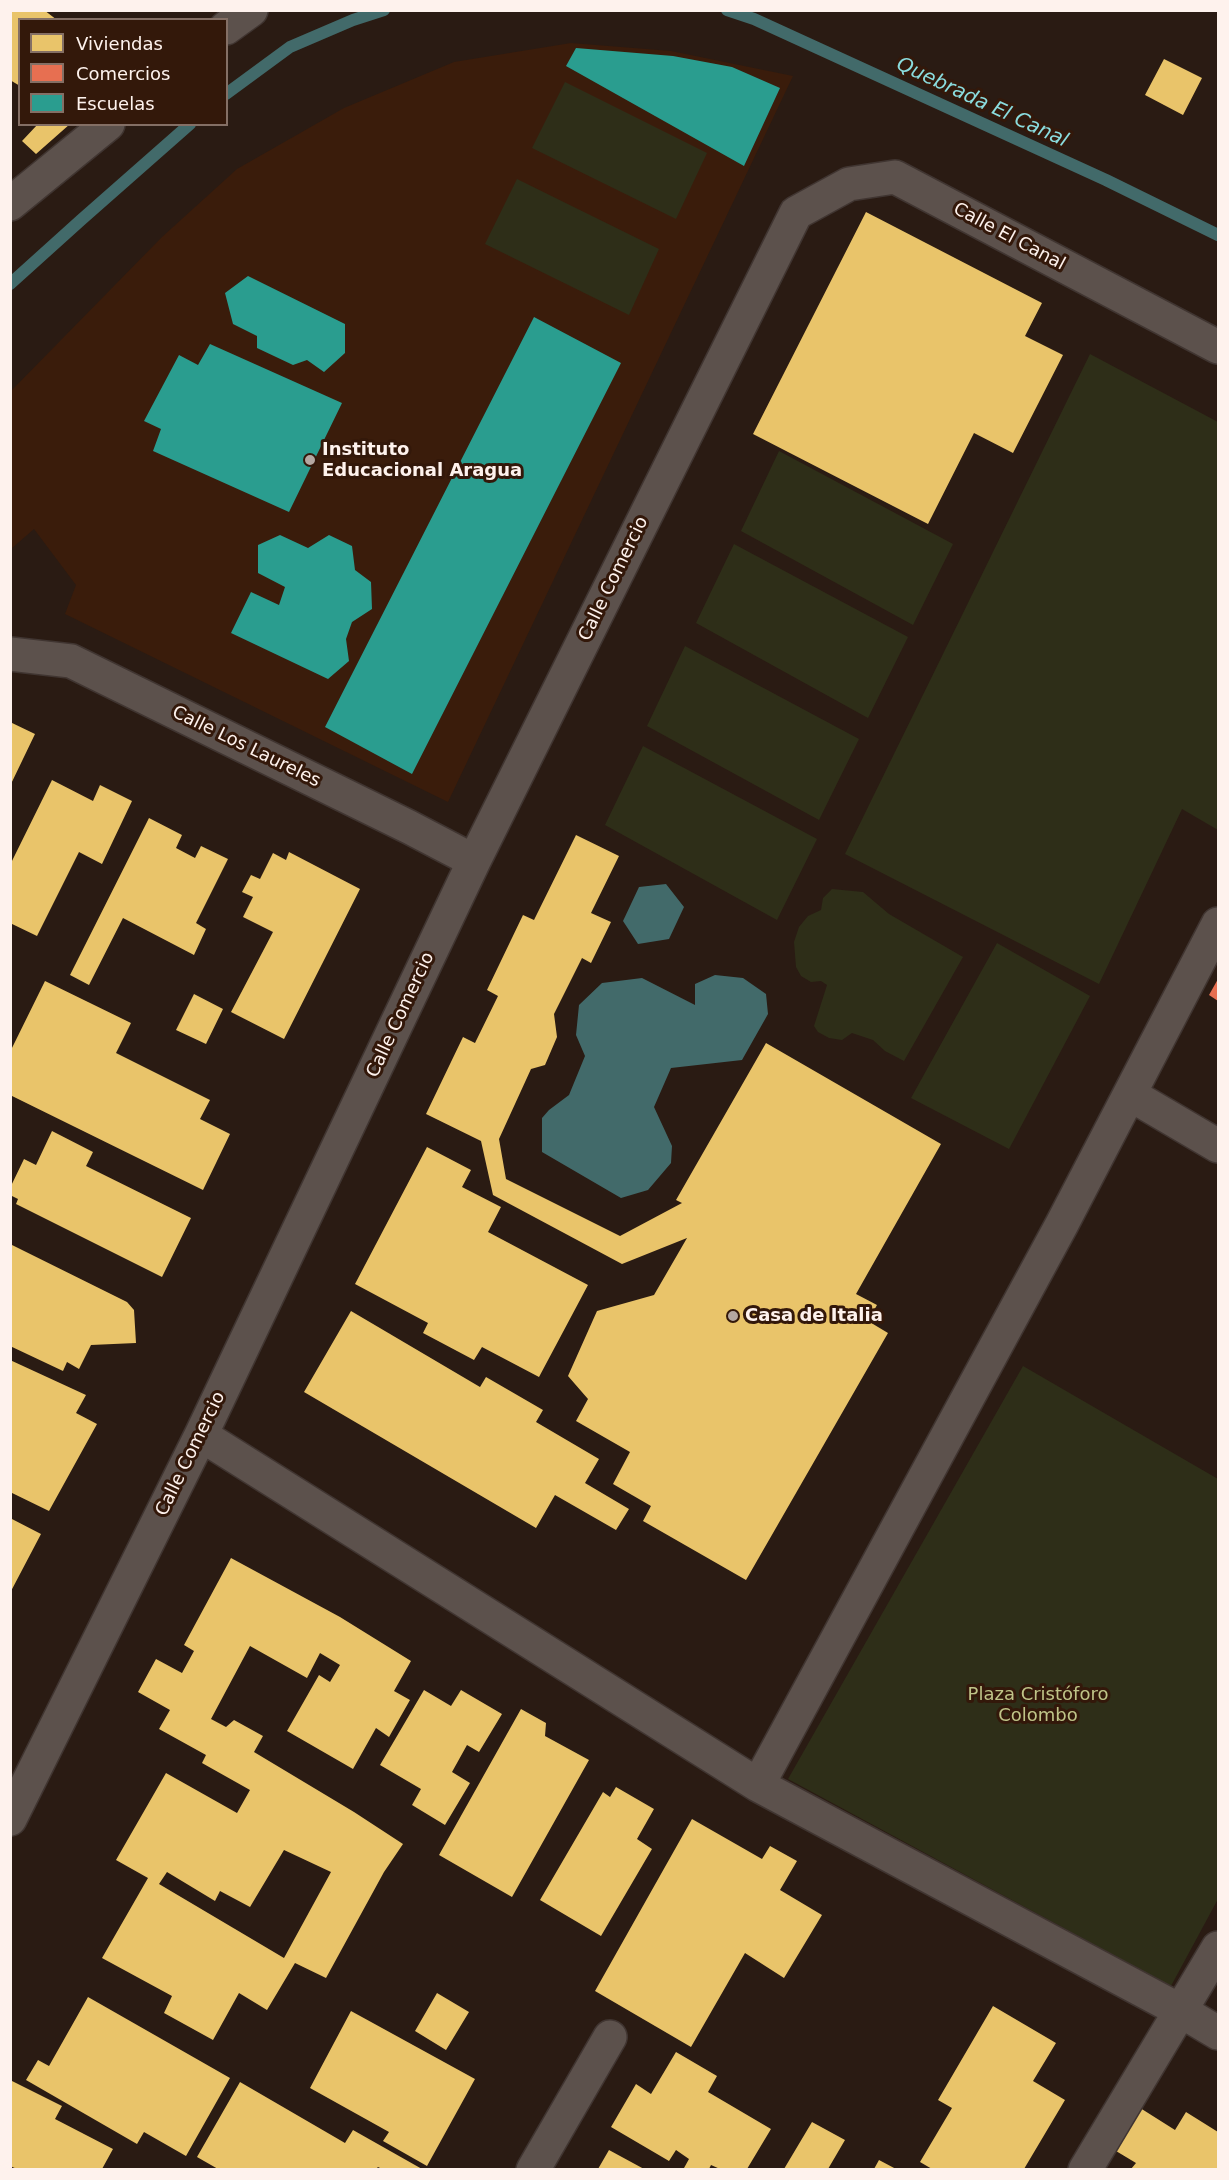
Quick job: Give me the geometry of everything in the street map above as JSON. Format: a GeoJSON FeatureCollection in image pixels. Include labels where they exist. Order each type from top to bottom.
{"type":"FeatureCollection","features":[{"type":"Feature","properties":{"kind":"street"},"geometry":{"type":"LineString","coordinates":[[10,204],[106,126]]}},
{"type":"Feature","properties":{"kind":"street","name":"Calle El Canal"},"geometry":{"type":"LineString","coordinates":[[796,213],[849,184],[895,177],[1218,346]]}},
{"type":"Feature","properties":{"kind":"street","name":"Calle Comercio"},"geometry":{"type":"LineString","coordinates":[[10,1819],[201,1435],[474,861],[796,213]]}},
{"type":"Feature","properties":{"kind":"street","name":"Calle Los Laureles"},"geometry":{"type":"LineString","coordinates":[[10,654],[71,661],[474,861]]}},
{"type":"Feature","properties":{"kind":"street"},"geometry":{"type":"LineString","coordinates":[[758,1785],[1131,1095],[1218,924]]}},
{"type":"Feature","properties":{"kind":"street"},"geometry":{"type":"LineString","coordinates":[[1131,1095],[1218,1146]]}},
{"type":"Feature","properties":{"kind":"street"},"geometry":{"type":"LineString","coordinates":[[201,1435],[758,1785],[1181,2011],[1218,2033]]}},
{"type":"Feature","properties":{"kind":"street"},"geometry":{"type":"LineString","coordinates":[[1085,2169],[1218,1948]]}},
{"type":"Feature","properties":{"kind":"street"},"geometry":{"type":"LineString","coordinates":[[533,2169],[610,2037]]}},
{"type":"Feature","properties":{"kind":"shaded area","name":"Instituto Educacional Aragua"},"geometry":{"type":"Polygon","coordinates":[[[571,43],[671,51],[793,76],[448,802],[65,614],[76,585],[34,529],[11,549],[11,391],[162,237],[237,169],[344,108],[454,62],[571,43]]]}},
{"type":"Feature","properties":{"kind":"green space"},"geometry":{"type":"Polygon","coordinates":[[[565,82],[707,153],[676,219],[532,148],[565,82]]]}},
{"type":"Feature","properties":{"kind":"green space"},"geometry":{"type":"Polygon","coordinates":[[[517,179],[659,249],[629,315],[485,244],[517,179]]]}},
{"type":"Feature","properties":{"kind":"green space"},"geometry":{"type":"Polygon","coordinates":[[[1090,354],[1218,422],[1218,830],[1182,809],[1099,984],[845,854],[1090,354]]]}},
{"type":"Feature","properties":{"kind":"green space"},"geometry":{"type":"Polygon","coordinates":[[[779,451],[953,544],[913,625],[741,531],[779,451]]]}},
{"type":"Feature","properties":{"kind":"green space"},"geometry":{"type":"Polygon","coordinates":[[[734,544],[908,637],[868,718],[696,623],[734,544]]]}},
{"type":"Feature","properties":{"kind":"green space"},"geometry":{"type":"Polygon","coordinates":[[[685,646],[859,739],[819,820],[647,726],[685,646]]]}},
{"type":"Feature","properties":{"kind":"green space"},"geometry":{"type":"Polygon","coordinates":[[[643,746],[817,839],[777,920],[605,825],[643,746]]]}},
{"type":"Feature","properties":{"kind":"green space"},"geometry":{"type":"Polygon","coordinates":[[[832,889],[863,892],[889,914],[963,957],[904,1061],[885,1051],[873,1040],[852,1033],[842,1040],[829,1038],[818,1032],[814,1026],[827,985],[821,981],[811,982],[801,976],[796,967],[794,942],[799,927],[808,916],[821,910],[823,898],[832,889]]]}},
{"type":"Feature","properties":{"kind":"green space"},"geometry":{"type":"Polygon","coordinates":[[[997,943],[1090,996],[1009,1149],[911,1098],[997,943]]]}},
{"type":"Feature","properties":{"kind":"green space","name":"Plaza Cristóforo Colombo"},"geometry":{"type":"Polygon","coordinates":[[[1023,1366],[1218,1479],[1218,1899],[1171,1986],[788,1779],[1023,1366]]]}},
{"type":"Feature","properties":{"kind":"water"},"geometry":{"type":"Polygon","coordinates":[[[666,884],[684,907],[669,939],[638,944],[623,921],[639,887],[666,884]]]}},
{"type":"Feature","properties":{"kind":"water"},"geometry":{"type":"Polygon","coordinates":[[[715,975],[743,978],[766,994],[768,1014],[742,1060],[671,1068],[654,1107],[672,1146],[671,1163],[648,1190],[621,1198],[542,1152],[542,1118],[569,1095],[585,1056],[576,1035],[579,1005],[602,983],[642,978],[695,1005],[695,984],[715,975]]]}},
{"type":"Feature","properties":{"kind":"building: Viviendas"},"geometry":{"type":"Polygon","coordinates":[[[10,10],[44,10],[54,18],[18,18],[18,85],[10,80],[10,10]]]}},
{"type":"Feature","properties":{"kind":"building: Viviendas"},"geometry":{"type":"Polygon","coordinates":[[[1164,59],[1202,78],[1183,115],[1145,95],[1164,59]]]}},
{"type":"Feature","properties":{"kind":"building: Viviendas"},"geometry":{"type":"Polygon","coordinates":[[[36,126],[68,126],[36,154],[22,141],[36,126]]]}},
{"type":"Feature","properties":{"kind":"building: Viviendas"},"geometry":{"type":"Polygon","coordinates":[[[866,212],[1042,303],[1025,336],[1063,355],[1013,453],[974,433],[928,524],[753,434],[866,212]]]}},
{"type":"Feature","properties":{"kind":"building: Viviendas"},"geometry":{"type":"Polygon","coordinates":[[[10,722],[35,734],[10,786],[10,722]]]}},
{"type":"Feature","properties":{"kind":"building: Viviendas"},"geometry":{"type":"Polygon","coordinates":[[[52,780],[93,801],[100,785],[132,801],[102,864],[79,852],[37,936],[10,923],[10,865],[52,780]]]}},
{"type":"Feature","properties":{"kind":"building: Viviendas"},"geometry":{"type":"Polygon","coordinates":[[[149,818],[182,835],[176,848],[195,858],[201,846],[228,859],[196,923],[206,929],[194,955],[123,918],[89,985],[70,975],[149,818]]]}},
{"type":"Feature","properties":{"kind":"building: Viviendas","name":"Casa de Italia"},"geometry":{"type":"Polygon","coordinates":[[[576,835],[619,856],[591,913],[611,922],[591,963],[582,958],[554,1014],[557,1037],[545,1065],[531,1069],[499,1139],[506,1179],[620,1236],[682,1203],[676,1200],[766,1043],[941,1144],[856,1294],[877,1305],[868,1321],[888,1333],[746,1580],[643,1521],[651,1506],[613,1484],[630,1452],[576,1421],[588,1399],[568,1376],[597,1311],[654,1295],[687,1238],[622,1264],[493,1195],[481,1141],[426,1114],[463,1037],[475,1043],[498,996],[487,990],[523,915],[534,920],[576,835]]]}},
{"type":"Feature","properties":{"kind":"building: Viviendas"},"geometry":{"type":"Polygon","coordinates":[[[289,852],[360,889],[284,1039],[231,1012],[273,932],[243,917],[253,897],[242,892],[251,875],[260,879],[273,853],[286,860],[289,852]]]}},
{"type":"Feature","properties":{"kind":"building: Viviendas"},"geometry":{"type":"Polygon","coordinates":[[[45,981],[131,1023],[116,1053],[210,1100],[200,1119],[230,1134],[203,1190],[10,1095],[10,1052],[45,981]]]}},
{"type":"Feature","properties":{"kind":"building: Viviendas"},"geometry":{"type":"Polygon","coordinates":[[[194,994],[223,1009],[206,1044],[176,1030],[194,994]]]}},
{"type":"Feature","properties":{"kind":"building: Viviendas"},"geometry":{"type":"Polygon","coordinates":[[[52,1131],[93,1152],[86,1166],[191,1218],[162,1277],[16,1204],[18,1199],[10,1195],[10,1188],[24,1159],[36,1165],[52,1131]]]}},
{"type":"Feature","properties":{"kind":"building: Viviendas"},"geometry":{"type":"Polygon","coordinates":[[[427,1147],[471,1170],[462,1187],[501,1207],[488,1232],[588,1285],[539,1377],[482,1347],[474,1360],[423,1333],[428,1323],[355,1284],[427,1147]]]}},
{"type":"Feature","properties":{"kind":"building: Viviendas"},"geometry":{"type":"Polygon","coordinates":[[[10,1244],[127,1302],[134,1310],[136,1343],[91,1345],[79,1369],[67,1362],[63,1371],[10,1346],[10,1244]]]}},
{"type":"Feature","properties":{"kind":"building: Viviendas"},"geometry":{"type":"Polygon","coordinates":[[[351,1311],[480,1387],[486,1377],[543,1410],[536,1422],[599,1459],[585,1483],[629,1509],[616,1530],[555,1495],[536,1528],[304,1392],[351,1311]]]}},
{"type":"Feature","properties":{"kind":"building: Viviendas"},"geometry":{"type":"Polygon","coordinates":[[[10,1360],[86,1395],[76,1413],[97,1424],[49,1511],[10,1492],[10,1360]]]}},
{"type":"Feature","properties":{"kind":"building: Viviendas"},"geometry":{"type":"Polygon","coordinates":[[[10,1518],[41,1534],[10,1593],[10,1518]]]}},
{"type":"Feature","properties":{"kind":"building: Viviendas"},"geometry":{"type":"Polygon","coordinates":[[[231,1558],[340,1617],[411,1661],[394,1691],[410,1700],[389,1737],[376,1728],[353,1769],[287,1731],[319,1675],[330,1682],[340,1665],[320,1653],[307,1678],[250,1646],[211,1719],[226,1727],[234,1720],[263,1736],[254,1752],[403,1844],[384,1872],[326,1978],[295,1963],[267,2010],[239,1993],[213,2040],[164,2013],[172,1996],[102,1958],[148,1878],[116,1860],[166,1773],[237,1813],[250,1790],[202,1763],[206,1755],[159,1729],[170,1710],[138,1692],[156,1659],[182,1673],[194,1651],[184,1645],[231,1558]],[[284,1850],[250,1907],[220,1891],[215,1901],[167,1872],[159,1884],[284,1958],[331,1872],[284,1850]]]}},
{"type":"Feature","properties":{"kind":"building: Viviendas"},"geometry":{"type":"Polygon","coordinates":[[[424,1690],[451,1706],[461,1690],[502,1714],[479,1752],[467,1745],[452,1772],[470,1783],[445,1825],[412,1805],[421,1789],[380,1765],[424,1690]]]}},
{"type":"Feature","properties":{"kind":"building: Viviendas"},"geometry":{"type":"Polygon","coordinates":[[[521,1709],[546,1723],[545,1736],[589,1760],[512,1897],[439,1855],[521,1709]]]}},
{"type":"Feature","properties":{"kind":"building: Viviendas"},"geometry":{"type":"Polygon","coordinates":[[[616,1787],[654,1809],[637,1839],[652,1849],[601,1936],[540,1900],[603,1792],[610,1797],[616,1787]]]}},
{"type":"Feature","properties":{"kind":"building: Viviendas"},"geometry":{"type":"Polygon","coordinates":[[[692,1819],[762,1859],[770,1846],[797,1861],[780,1890],[822,1915],[784,1978],[745,1953],[691,2047],[595,1991],[692,1819]]]}},
{"type":"Feature","properties":{"kind":"building: Viviendas"},"geometry":{"type":"Polygon","coordinates":[[[437,1993],[469,2012],[446,2050],[415,2031],[437,1993]]]}},
{"type":"Feature","properties":{"kind":"building: Viviendas"},"geometry":{"type":"Polygon","coordinates":[[[88,1997],[230,2078],[186,2156],[144,2132],[137,2144],[26,2080],[38,2060],[49,2066],[88,1997]]]}},
{"type":"Feature","properties":{"kind":"building: Viviendas"},"geometry":{"type":"Polygon","coordinates":[[[993,2006],[1056,2043],[1033,2081],[1065,2100],[1024,2169],[932,2169],[920,2162],[952,2108],[938,2100],[993,2006]]]}},
{"type":"Feature","properties":{"kind":"building: Viviendas"},"geometry":{"type":"Polygon","coordinates":[[[351,2011],[475,2079],[427,2166],[383,2141],[389,2132],[310,2088],[351,2011]]]}},
{"type":"Feature","properties":{"kind":"building: Viviendas"},"geometry":{"type":"Polygon","coordinates":[[[676,2052],[717,2076],[708,2092],[771,2129],[747,2169],[720,2169],[711,2165],[709,2169],[684,2168],[689,2159],[676,2150],[669,2161],[611,2127],[636,2084],[651,2094],[676,2052]]]}},
{"type":"Feature","properties":{"kind":"building: Viviendas"},"geometry":{"type":"Polygon","coordinates":[[[10,2080],[62,2106],[55,2119],[113,2149],[102,2169],[17,2169],[10,2166],[10,2080]]]}},
{"type":"Feature","properties":{"kind":"building: Viviendas"},"geometry":{"type":"Polygon","coordinates":[[[240,2082],[345,2143],[353,2130],[422,2169],[382,2169],[378,2167],[376,2169],[218,2169],[197,2157],[240,2082]]]}},
{"type":"Feature","properties":{"kind":"building: Viviendas"},"geometry":{"type":"Polygon","coordinates":[[[1137,2106],[1175,2130],[1186,2112],[1218,2132],[1218,2169],[1131,2169],[1136,2163],[1111,2148],[1137,2106]]]}},
{"type":"Feature","properties":{"kind":"building: Viviendas"},"geometry":{"type":"Polygon","coordinates":[[[812,2122],[845,2140],[828,2169],[784,2169],[812,2122]]]}},
{"type":"Feature","properties":{"kind":"building: Viviendas"},"geometry":{"type":"Polygon","coordinates":[[[609,2150],[644,2169],[598,2169],[609,2150]]]}},
{"type":"Feature","properties":{"kind":"building: Viviendas"},"geometry":{"type":"Polygon","coordinates":[[[879,2160],[896,2169],[874,2169],[879,2160]]]}},
{"type":"Feature","properties":{"kind":"building: Comercios"},"geometry":{"type":"Polygon","coordinates":[[[1218,979],[1218,1001],[1209,995],[1218,979]]]}},
{"type":"Feature","properties":{"kind":"building: Escuelas"},"geometry":{"type":"Polygon","coordinates":[[[576,48],[673,56],[732,67],[780,88],[744,166],[566,66],[576,48]]]}},
{"type":"Feature","properties":{"kind":"building: Escuelas"},"geometry":{"type":"Polygon","coordinates":[[[248,276],[345,324],[345,353],[324,372],[307,360],[293,365],[257,348],[257,336],[233,324],[225,293],[248,276]]]}},
{"type":"Feature","properties":{"kind":"building: Escuelas"},"geometry":{"type":"Polygon","coordinates":[[[534,317],[621,363],[412,774],[325,727],[534,317]]]}},
{"type":"Feature","properties":{"kind":"building: Escuelas"},"geometry":{"type":"Polygon","coordinates":[[[210,344],[342,403],[289,512],[153,451],[161,429],[144,421],[179,355],[198,365],[210,344]]]}},
{"type":"Feature","properties":{"kind":"building: Escuelas"},"geometry":{"type":"Polygon","coordinates":[[[280,535],[308,548],[329,535],[352,546],[355,570],[371,582],[372,609],[352,622],[346,639],[349,661],[328,679],[231,633],[251,592],[279,605],[285,587],[258,573],[258,545],[280,535]]]}},
{"type":"Feature","properties":{"kind":"waterway","name":"Quebrada El Canal"},"geometry":{"type":"LineString","coordinates":[[228,93],[290,47],[353,20],[384,10]]}},
{"type":"Feature","properties":{"kind":"waterway","name":"Quebrada El Canal"},"geometry":{"type":"LineString","coordinates":[[727,10],[754,19],[1106,180],[1218,235]]}},
{"type":"Feature","properties":{"kind":"waterway","name":"Quebrada El Canal"},"geometry":{"type":"LineString","coordinates":[[10,284],[188,126]]}},
{"type":"Feature","properties":{"kind":"place","name":"Instituto Educacional Aragua"},"geometry":{"type":"Point","coordinates":[310,460]}},
{"type":"Feature","properties":{"kind":"place","name":"Casa de Italia"},"geometry":{"type":"Point","coordinates":[733,1316]}}]}
